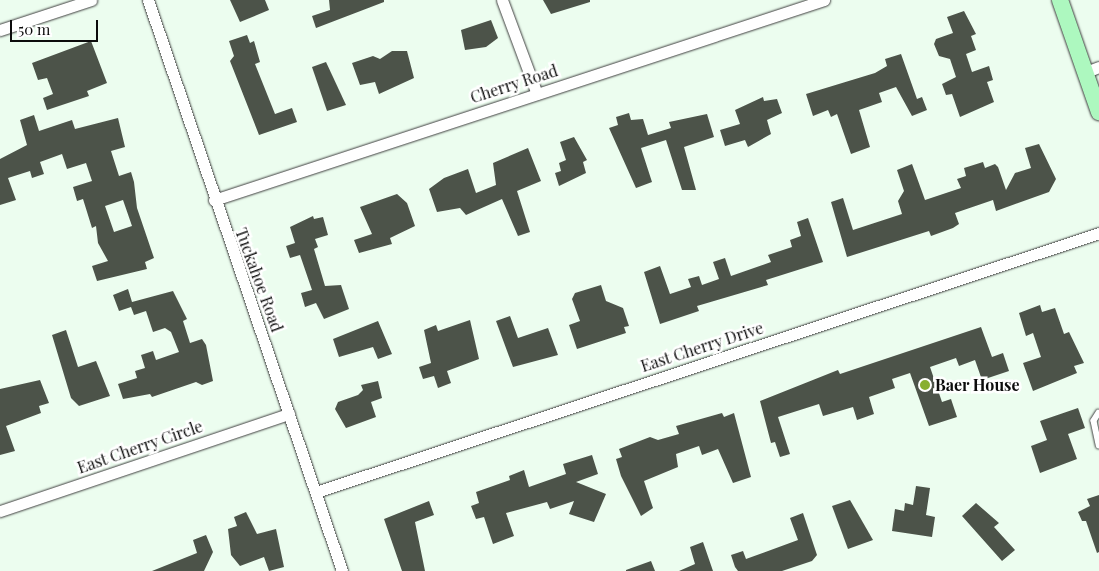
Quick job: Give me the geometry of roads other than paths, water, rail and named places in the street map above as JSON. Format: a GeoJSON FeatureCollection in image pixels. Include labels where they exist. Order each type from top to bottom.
{"type":"FeatureCollection","features":[{"type":"Feature","properties":{"kind":"main road"},"geometry":{"type":"LineString","coordinates":[[1060,0],[1093,69],[1099,112]]}},
{"type":"Feature","properties":{"kind":"street"},"geometry":{"type":"LineString","coordinates":[[0,30],[91,0]]}},
{"type":"Feature","properties":{"kind":"street","name":"Tuckahoe Road"},"geometry":{"type":"LineString","coordinates":[[148,0],[214,200],[290,414],[342,571]]}},
{"type":"Feature","properties":{"kind":"street"},"geometry":{"type":"LineString","coordinates":[[502,0],[537,94]]}},
{"type":"Feature","properties":{"kind":"street","name":"Cherry Road"},"geometry":{"type":"LineString","coordinates":[[214,200],[824,0]]}},
{"type":"Feature","properties":{"kind":"street","name":"East Cherry Drive"},"geometry":{"type":"LineString","coordinates":[[316,492],[1099,233]]}},
{"type":"Feature","properties":{"kind":"street","name":"East Cherry Circle"},"geometry":{"type":"LineString","coordinates":[[0,511],[290,414]]}},
{"type":"Feature","properties":{"kind":"lane"},"geometry":{"type":"LineString","coordinates":[[1099,413],[1094,421],[1099,446]]}},
{"type":"Feature","properties":{"kind":"place","name":"Baer House"},"geometry":{"type":"Point","coordinates":[925,385]}}]}
